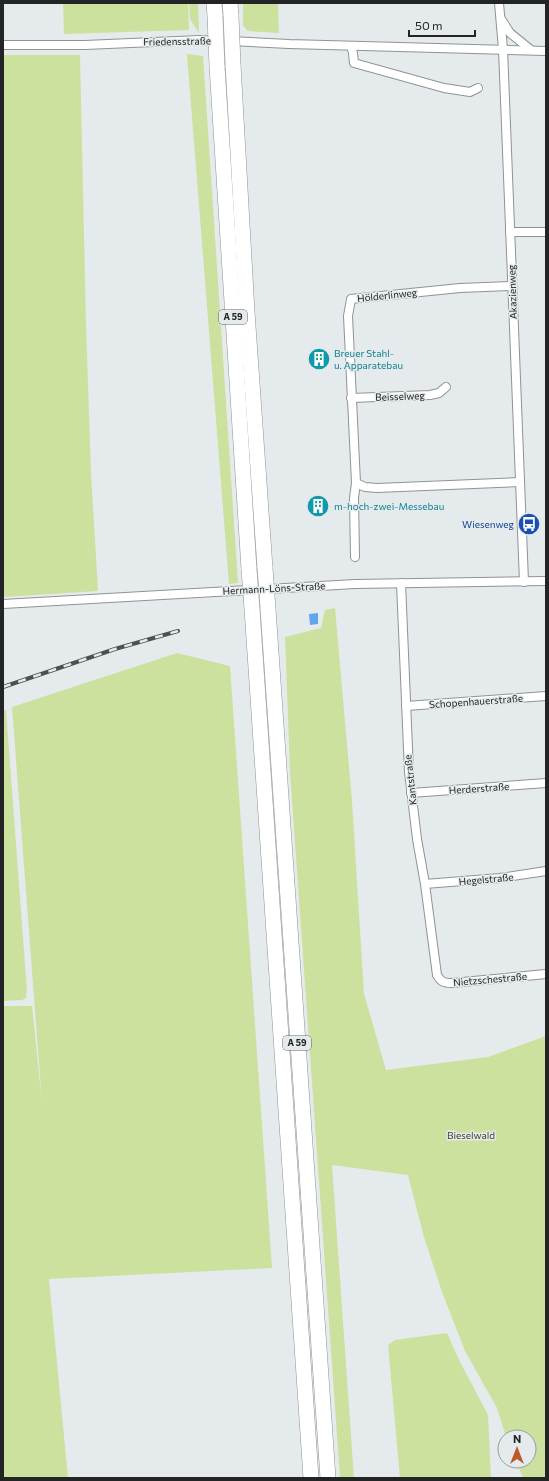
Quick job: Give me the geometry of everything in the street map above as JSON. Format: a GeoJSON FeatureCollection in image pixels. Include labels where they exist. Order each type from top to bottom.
{"type":"FeatureCollection","features":[{"type":"Feature","properties":{"kind":"highway","name":"A 59"},"geometry":{"type":"LineString","coordinates":[[214,9],[249,569],[311,1478]]}},
{"type":"Feature","properties":{"kind":"highway","name":"A 59"},"geometry":{"type":"LineString","coordinates":[[230,9],[247,312],[266,568],[328,1478]]}},
{"type":"Feature","properties":{"kind":"street","name":"Akazienweg"},"geometry":{"type":"LineString","coordinates":[[500,3],[524,582]]}},
{"type":"Feature","properties":{"kind":"street"},"geometry":{"type":"LineString","coordinates":[[501,19],[510,32],[531,50]]}},
{"type":"Feature","properties":{"kind":"street","name":"Friedensstraße"},"geometry":{"type":"LineString","coordinates":[[3,45],[85,46],[200,40],[546,51]]}},
{"type":"Feature","properties":{"kind":"street"},"geometry":{"type":"LineString","coordinates":[[351,46],[354,53],[354,64],[444,88],[470,92],[478,88]]}},
{"type":"Feature","properties":{"kind":"street"},"geometry":{"type":"LineString","coordinates":[[510,232],[546,232]]}},
{"type":"Feature","properties":{"kind":"street","name":"Hölderlinweg"},"geometry":{"type":"LineString","coordinates":[[355,556],[354,498],[356,483],[348,316],[351,299],[460,288],[512,286]]}},
{"type":"Feature","properties":{"kind":"street","name":"Beisselweg"},"geometry":{"type":"LineString","coordinates":[[351,398],[430,395],[439,393],[446,387]]}},
{"type":"Feature","properties":{"kind":"street"},"geometry":{"type":"LineString","coordinates":[[356,483],[365,487],[377,488],[520,482]]}},
{"type":"Feature","properties":{"kind":"street","name":"Hermann-Löns-Straße"},"geometry":{"type":"LineString","coordinates":[[3,604],[233,590],[401,583],[546,582]]}},
{"type":"Feature","properties":{"kind":"street","name":"Kantstraße"},"geometry":{"type":"LineString","coordinates":[[401,583],[407,750],[417,839],[425,884],[437,975]]}},
{"type":"Feature","properties":{"kind":"street","name":"Schopenhauerstraße"},"geometry":{"type":"LineString","coordinates":[[406,706],[546,696]]}},
{"type":"Feature","properties":{"kind":"street","name":"Herderstraße"},"geometry":{"type":"LineString","coordinates":[[411,792],[546,783]]}},
{"type":"Feature","properties":{"kind":"street","name":"Hegelstraße"},"geometry":{"type":"LineString","coordinates":[[425,884],[500,878],[546,871]]}},
{"type":"Feature","properties":{"kind":"street","name":"Nietzschestraße"},"geometry":{"type":"LineString","coordinates":[[437,975],[444,983],[452,983],[546,974]]}},
{"type":"Feature","properties":{"kind":"green space"},"geometry":{"type":"Polygon","coordinates":[[[63,3],[188,3],[189,30],[64,34],[63,3]]]}},
{"type":"Feature","properties":{"kind":"green space"},"geometry":{"type":"Polygon","coordinates":[[[189,3],[198,3],[199,33],[190,19],[189,3]]]}},
{"type":"Feature","properties":{"kind":"green space"},"geometry":{"type":"Polygon","coordinates":[[[243,3],[278,3],[279,33],[248,31],[243,26],[243,3]]]}},
{"type":"Feature","properties":{"kind":"green space"},"geometry":{"type":"Polygon","coordinates":[[[187,54],[203,56],[238,583],[229,584],[187,54]]]}},
{"type":"Feature","properties":{"kind":"green space"},"geometry":{"type":"Polygon","coordinates":[[[3,55],[80,55],[86,325],[91,473],[98,591],[4,597],[3,55]]]}},
{"type":"Feature","properties":{"kind":"green space","name":"Bieselwald"},"geometry":{"type":"Polygon","coordinates":[[[335,608],[352,801],[364,994],[386,1070],[488,1057],[546,1036],[546,1478],[523,1478],[519,1469],[537,1469],[537,1429],[504,1429],[497,1408],[465,1351],[442,1292],[424,1237],[408,1175],[332,1165],[354,1478],[340,1478],[290,772],[285,637],[321,628],[325,610],[335,608]]]}},
{"type":"Feature","properties":{"kind":"green space"},"geometry":{"type":"Polygon","coordinates":[[[177,653],[230,666],[272,1268],[49,1279],[68,1478],[3,1478],[3,1006],[32,1006],[42,1103],[12,707],[177,653]]]}},
{"type":"Feature","properties":{"kind":"green space"},"geometry":{"type":"Polygon","coordinates":[[[6,710],[27,991],[26,998],[22,1000],[3,1001],[3,711],[6,710]]]}},
{"type":"Feature","properties":{"kind":"green space"},"geometry":{"type":"Polygon","coordinates":[[[447,1333],[459,1360],[488,1415],[491,1478],[400,1478],[388,1345],[395,1340],[447,1333]]]}},
{"type":"Feature","properties":{"kind":"water"},"geometry":{"type":"Polygon","coordinates":[[[318,613],[318,624],[310,625],[309,614],[318,613]]]}},
{"type":"Feature","properties":{"kind":"railway"},"geometry":{"type":"LineString","coordinates":[[3,687],[115,649],[178,631]]}},
{"type":"Feature","properties":{"kind":"place","name":"Breuer Stahl- u. Apparatebau"},"geometry":{"type":"Point","coordinates":[319,359]}},
{"type":"Feature","properties":{"kind":"place","name":"m-hoch-zwei-Messebau"},"geometry":{"type":"Point","coordinates":[318,506]}},
{"type":"Feature","properties":{"kind":"place","name":"Wiesenweg"},"geometry":{"type":"Point","coordinates":[529,524]}}]}
